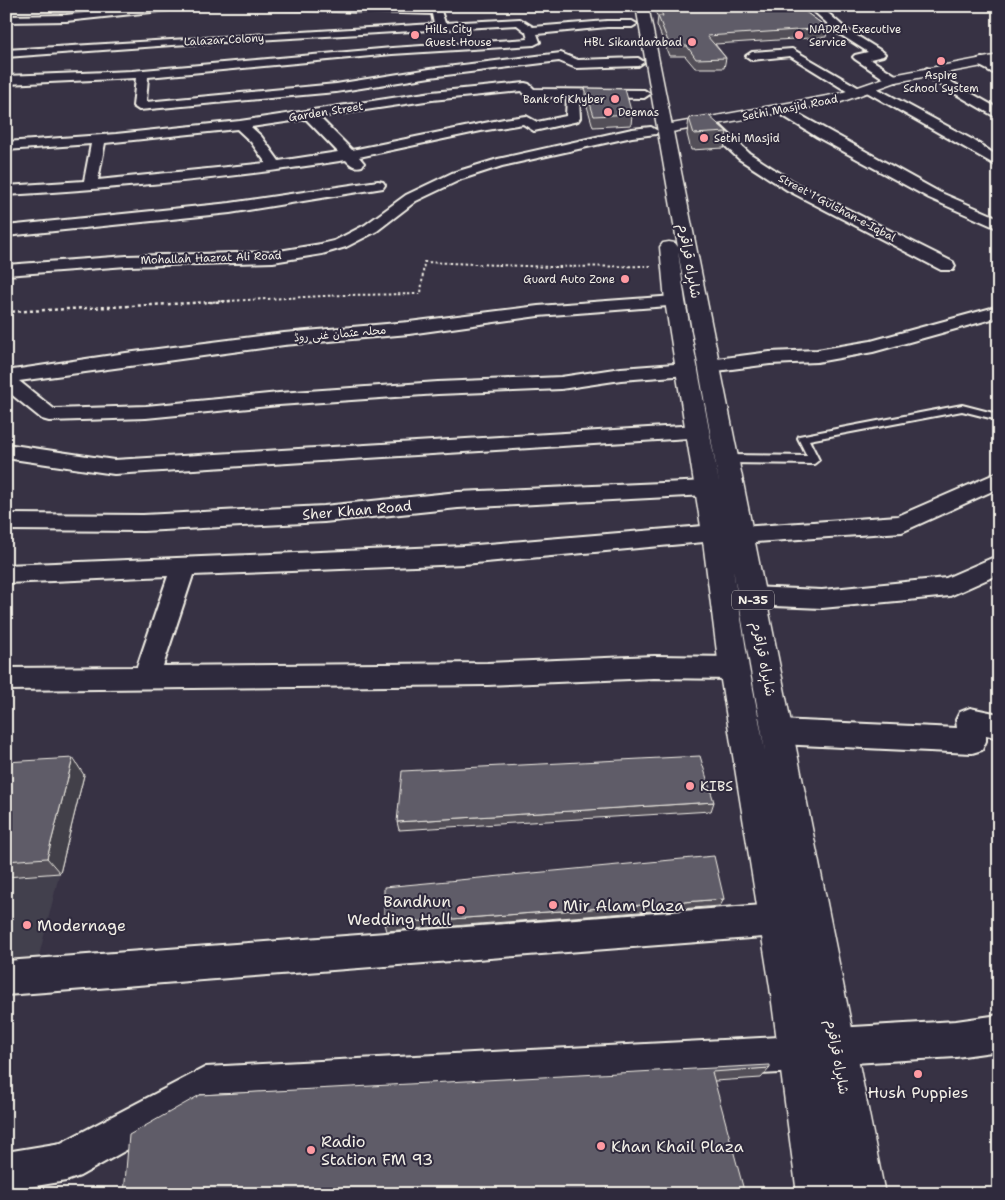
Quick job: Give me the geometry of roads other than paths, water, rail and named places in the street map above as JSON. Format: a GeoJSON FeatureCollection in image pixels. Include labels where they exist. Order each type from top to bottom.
{"type":"FeatureCollection","features":[{"type":"Feature","properties":{"kind":"main road","name":"شاہراہ قراقرم"},"geometry":{"type":"LineString","coordinates":[[640,41],[658,130],[698,368],[698,432],[707,488],[728,534],[752,596],[863,1194]]}},
{"type":"Feature","properties":{"kind":"main road","name":"Sethi Masjid Road"},"geometry":{"type":"LineString","coordinates":[[658,130],[710,123],[841,98],[892,79],[999,58]]}},
{"type":"Feature","properties":{"kind":"main road","name":"شاہراہ قراقرم"},"geometry":{"type":"LineString","coordinates":[[658,130],[675,301],[726,458],[734,668],[789,987],[820,1194]]}},
{"type":"Feature","properties":{"kind":"main road"},"geometry":{"type":"LineString","coordinates":[[789,987],[825,987]]}},
{"type":"Feature","properties":{"kind":"street"},"geometry":{"type":"LineString","coordinates":[[6,19],[66,18],[180,6]]}},
{"type":"Feature","properties":{"kind":"street"},"geometry":{"type":"LineString","coordinates":[[270,6],[436,11],[442,28]]}},
{"type":"Feature","properties":{"kind":"street"},"geometry":{"type":"LineString","coordinates":[[813,6],[860,43],[879,54],[858,57],[892,79]]}},
{"type":"Feature","properties":{"kind":"street","name":"Lalazar Colony"},"geometry":{"type":"LineString","coordinates":[[6,54],[172,42],[442,28],[517,19],[531,31],[534,42],[392,51],[143,74]]}},
{"type":"Feature","properties":{"kind":"street"},"geometry":{"type":"LineString","coordinates":[[531,31],[607,24],[640,41]]}},
{"type":"Feature","properties":{"kind":"street"},"geometry":{"type":"LineString","coordinates":[[6,80],[143,74],[140,85],[139,106],[336,88],[485,66],[561,58],[576,64],[640,41]]}},
{"type":"Feature","properties":{"kind":"street","name":"Garden Street"},"geometry":{"type":"LineString","coordinates":[[6,146],[240,125],[432,96],[525,87],[530,93],[573,94],[640,41]]}},
{"type":"Feature","properties":{"kind":"street"},"geometry":{"type":"LineString","coordinates":[[860,43],[884,41]]}},
{"type":"Feature","properties":{"kind":"street"},"geometry":{"type":"LineString","coordinates":[[752,56],[792,52],[968,143],[999,163]]}},
{"type":"Feature","properties":{"kind":"street"},"geometry":{"type":"LineString","coordinates":[[982,62],[999,72]]}},
{"type":"Feature","properties":{"kind":"street"},"geometry":{"type":"LineString","coordinates":[[485,66],[507,89]]}},
{"type":"Feature","properties":{"kind":"street"},"geometry":{"type":"LineString","coordinates":[[927,72],[999,115]]}},
{"type":"Feature","properties":{"kind":"street"},"geometry":{"type":"LineString","coordinates":[[6,191],[150,181],[275,166],[350,155],[499,123],[526,120],[534,127],[573,118],[573,94]]}},
{"type":"Feature","properties":{"kind":"street"},"geometry":{"type":"LineString","coordinates":[[782,110],[934,195],[999,224]]}},
{"type":"Feature","properties":{"kind":"street"},"geometry":{"type":"LineString","coordinates":[[308,114],[390,195]]}},
{"type":"Feature","properties":{"kind":"street","name":"Street 1 Gulshan-e-Iqbal"},"geometry":{"type":"LineString","coordinates":[[710,123],[744,156],[792,187],[947,266]]}},
{"type":"Feature","properties":{"kind":"street"},"geometry":{"type":"LineString","coordinates":[[240,125],[256,139],[275,166]]}},
{"type":"Feature","properties":{"kind":"street","name":"Mohallah Hazrat Ali Road"},"geometry":{"type":"LineString","coordinates":[[6,270],[127,261],[247,259],[322,249],[340,244],[371,228],[390,195],[440,184],[477,169],[632,133],[658,130]]}},
{"type":"Feature","properties":{"kind":"street"},"geometry":{"type":"LineString","coordinates":[[90,186],[99,139]]}},
{"type":"Feature","properties":{"kind":"street"},"geometry":{"type":"LineString","coordinates":[[146,217],[150,181]]}},
{"type":"Feature","properties":{"kind":"street"},"geometry":{"type":"LineString","coordinates":[[6,231],[239,206],[390,195]]}},
{"type":"Feature","properties":{"kind":"street","name":"محلہ عثمان غنی روڈ"},"geometry":{"type":"LineString","coordinates":[[6,379],[126,359],[284,339],[409,328],[538,311],[675,301]]}},
{"type":"Feature","properties":{"kind":"street"},"geometry":{"type":"LineString","coordinates":[[6,379],[48,415],[146,412],[309,397],[438,388],[561,383],[621,374],[698,368],[770,358],[817,356],[874,346],[999,311]]}},
{"type":"Feature","properties":{"kind":"street"},"geometry":{"type":"LineString","coordinates":[[6,451],[114,467],[698,432]]}},
{"type":"Feature","properties":{"kind":"street"},"geometry":{"type":"LineString","coordinates":[[6,574],[464,555],[728,534],[902,524],[999,479]]}},
{"type":"Feature","properties":{"kind":"street","name":"Sher Khan Road"},"geometry":{"type":"LineString","coordinates":[[6,522],[143,523],[305,515],[458,500],[707,488]]}},
{"type":"Feature","properties":{"kind":"street"},"geometry":{"type":"LineString","coordinates":[[752,596],[822,599],[950,587],[999,564]]}},
{"type":"Feature","properties":{"kind":"street"},"geometry":{"type":"LineString","coordinates":[[146,678],[184,566]]}},
{"type":"Feature","properties":{"kind":"street"},"geometry":{"type":"LineString","coordinates":[[6,679],[487,674],[654,667],[734,668]]}},
{"type":"Feature","properties":{"kind":"street"},"geometry":{"type":"LineString","coordinates":[[778,732],[972,742],[970,720],[999,726]]}},
{"type":"Feature","properties":{"kind":"street"},"geometry":{"type":"LineString","coordinates":[[6,978],[778,920]]}},
{"type":"Feature","properties":{"kind":"street"},"geometry":{"type":"LineString","coordinates":[[836,1046],[956,1039],[999,1033]]}},
{"type":"Feature","properties":{"kind":"street"},"geometry":{"type":"LineString","coordinates":[[6,1172],[66,1162],[206,1085],[798,1054]]}},
{"type":"Feature","properties":{"kind":"lane"},"geometry":{"type":"LineString","coordinates":[[726,458],[814,460],[803,438],[962,408],[994,416],[999,414]]}},
{"type":"Feature","properties":{"kind":"place","name":"Hills City Guest House"},"geometry":{"type":"Point","coordinates":[415,35]}},
{"type":"Feature","properties":{"kind":"place","name":"NADRA Executive Service"},"geometry":{"type":"Point","coordinates":[799,35]}},
{"type":"Feature","properties":{"kind":"place","name":"HBL Sikandarabad"},"geometry":{"type":"Point","coordinates":[692,42]}},
{"type":"Feature","properties":{"kind":"place","name":"Aspire School System"},"geometry":{"type":"Point","coordinates":[941,61]}},
{"type":"Feature","properties":{"kind":"place","name":"Bank of Khyber"},"geometry":{"type":"Point","coordinates":[615,99]}},
{"type":"Feature","properties":{"kind":"place","name":"Deemas"},"geometry":{"type":"Point","coordinates":[608,112]}},
{"type":"Feature","properties":{"kind":"place","name":"Sethi Masjid"},"geometry":{"type":"Point","coordinates":[704,138]}},
{"type":"Feature","properties":{"kind":"place","name":"Guard Auto Zone"},"geometry":{"type":"Point","coordinates":[625,279]}},
{"type":"Feature","properties":{"kind":"place","name":"KIBS"},"geometry":{"type":"Point","coordinates":[690,786]}},
{"type":"Feature","properties":{"kind":"place","name":"Mir Alam Plaza"},"geometry":{"type":"Point","coordinates":[553,905]}},
{"type":"Feature","properties":{"kind":"place","name":"Bandhun Wedding Hall"},"geometry":{"type":"Point","coordinates":[461,910]}},
{"type":"Feature","properties":{"kind":"place","name":"Modernage"},"geometry":{"type":"Point","coordinates":[27,925]}},
{"type":"Feature","properties":{"kind":"place","name":"Hush Puppies"},"geometry":{"type":"Point","coordinates":[918,1074]}},
{"type":"Feature","properties":{"kind":"place","name":"Khan Khail Plaza"},"geometry":{"type":"Point","coordinates":[601,1146]}},
{"type":"Feature","properties":{"kind":"place","name":"Radio Station FM 93"},"geometry":{"type":"Point","coordinates":[311,1150]}}]}
